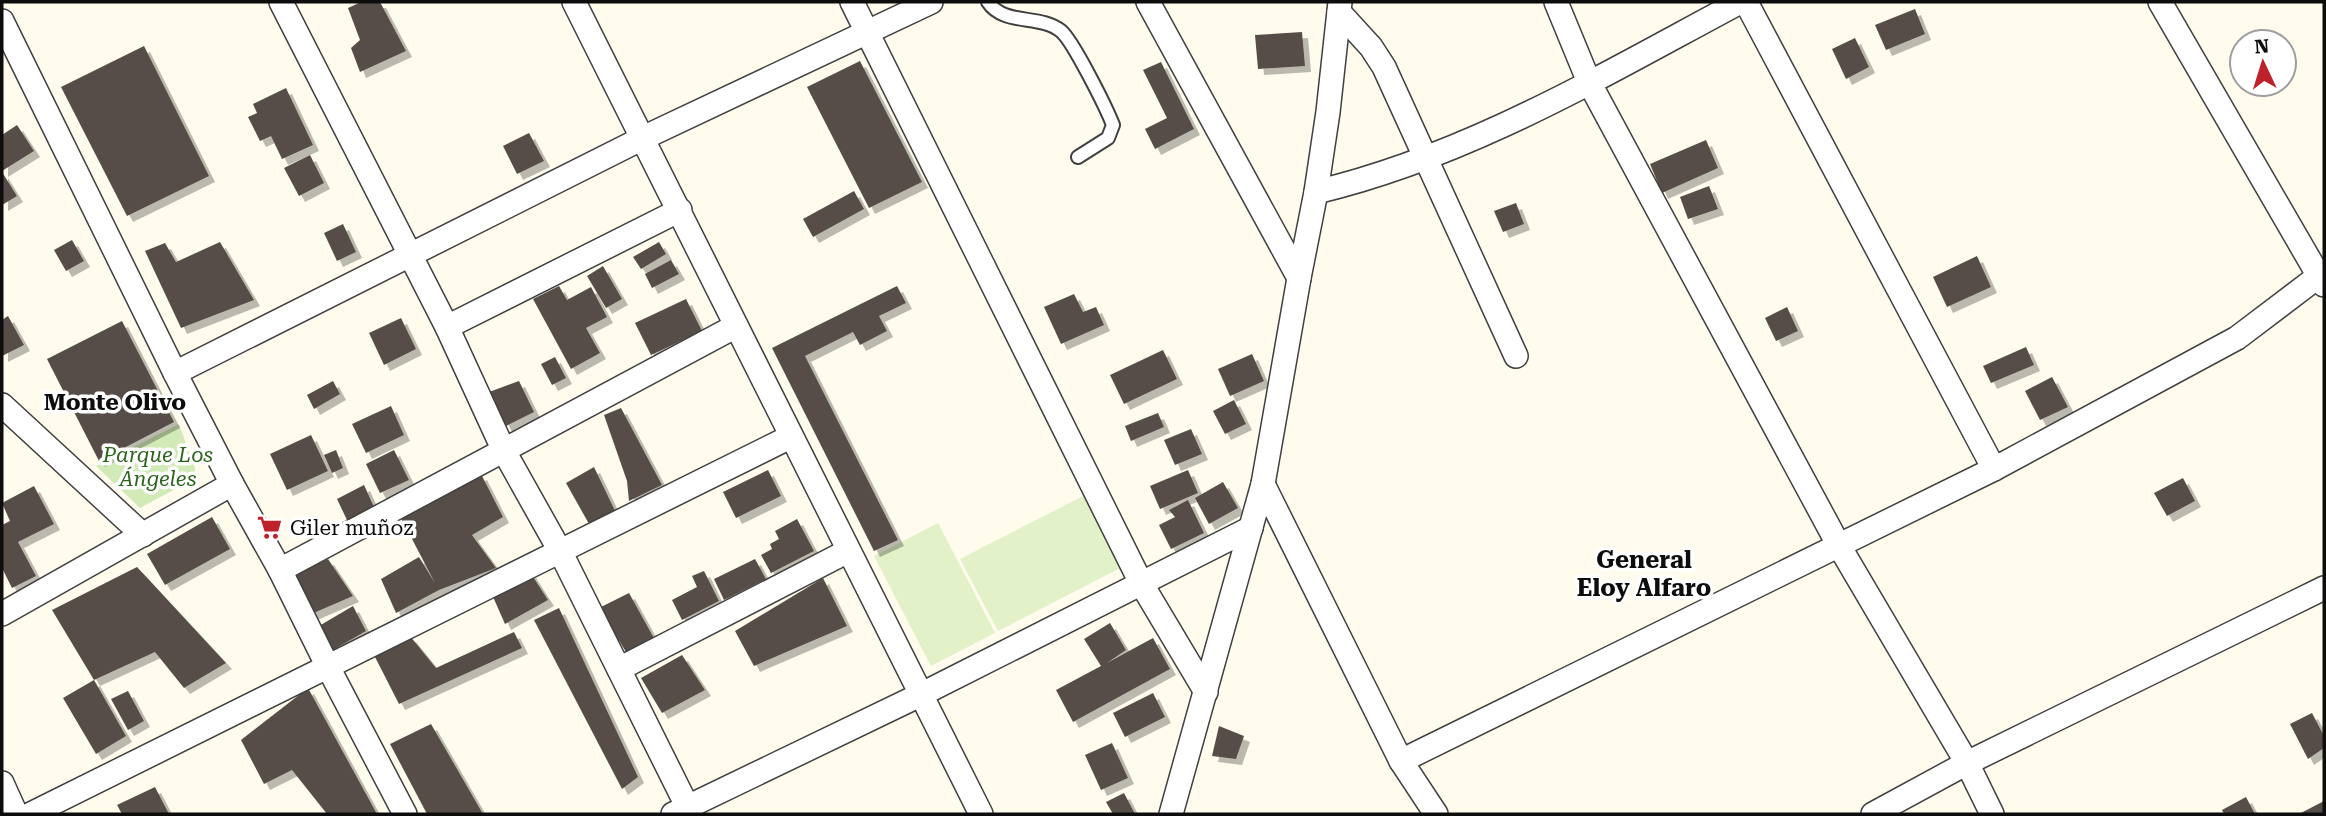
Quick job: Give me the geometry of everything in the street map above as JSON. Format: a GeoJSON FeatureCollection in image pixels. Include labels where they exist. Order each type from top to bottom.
{"type":"FeatureCollection","features":[{"type":"Feature","properties":{"kind":"street"},"geometry":{"type":"LineString","coordinates":[[281,2],[447,327],[504,451],[560,551],[619,669],[683,812],[1251,528]]}},
{"type":"Feature","properties":{"kind":"street"},"geometry":{"type":"LineString","coordinates":[[574,2],[981,814]]}},
{"type":"Feature","properties":{"kind":"street"},"geometry":{"type":"LineString","coordinates":[[852,2],[1141,583],[1206,692]]}},
{"type":"Feature","properties":{"kind":"street"},"geometry":{"type":"LineString","coordinates":[[175,373],[643,138],[931,2]]}},
{"type":"Feature","properties":{"kind":"street"},"geometry":{"type":"LineString","coordinates":[[1148,2],[1298,278]]}},
{"type":"Feature","properties":{"kind":"street"},"geometry":{"type":"LineString","coordinates":[[1556,2],[1589,82],[1838,544],[1967,763],[1992,814]]}},
{"type":"Feature","properties":{"kind":"street"},"geometry":{"type":"LineString","coordinates":[[1316,192],[1425,158],[1517,120],[1740,2]]}},
{"type":"Feature","properties":{"kind":"street"},"geometry":{"type":"LineString","coordinates":[[1746,2],[1994,469]]}},
{"type":"Feature","properties":{"kind":"street"},"geometry":{"type":"LineString","coordinates":[[1401,761],[1994,469],[2236,338],[2322,278],[2160,2]]}},
{"type":"Feature","properties":{"kind":"street"},"geometry":{"type":"LineString","coordinates":[[1340,7],[1384,67],[1516,356]]}},
{"type":"Feature","properties":{"kind":"street"},"geometry":{"type":"LineString","coordinates":[[1171,814],[1263,484],[1298,278],[1316,192],[1340,7]]}},
{"type":"Feature","properties":{"kind":"street"},"geometry":{"type":"LineString","coordinates":[[2,21],[175,373],[232,484],[281,570],[405,814]]}},
{"type":"Feature","properties":{"kind":"street"},"geometry":{"type":"LineString","coordinates":[[447,327],[680,210]]}},
{"type":"Feature","properties":{"kind":"street"},"geometry":{"type":"LineString","coordinates":[[281,570],[736,326]]}},
{"type":"Feature","properties":{"kind":"street"},"geometry":{"type":"LineString","coordinates":[[2,405],[143,535]]}},
{"type":"Feature","properties":{"kind":"street"},"geometry":{"type":"LineString","coordinates":[[31,814],[790,437]]}},
{"type":"Feature","properties":{"kind":"street"},"geometry":{"type":"LineString","coordinates":[[2,614],[232,484]]}},
{"type":"Feature","properties":{"kind":"street"},"geometry":{"type":"LineString","coordinates":[[1263,484],[1401,761],[1436,814]]}},
{"type":"Feature","properties":{"kind":"street"},"geometry":{"type":"LineString","coordinates":[[619,669],[848,551]]}},
{"type":"Feature","properties":{"kind":"street"},"geometry":{"type":"LineString","coordinates":[[1873,814],[1967,763],[2324,588]]}},
{"type":"Feature","properties":{"kind":"street"},"geometry":{"type":"LineString","coordinates":[[2,783],[16,814]]}},
{"type":"Feature","properties":{"kind":"lane"},"geometry":{"type":"LineString","coordinates":[[988,2],[992,8],[1019,20],[1047,22],[1063,32],[1075,52],[1105,104],[1113,125],[1108,138],[1078,157]]}},
{"type":"Feature","properties":{"kind":"green space","name":"Parque Los Ángeles"},"geometry":{"type":"Polygon","coordinates":[[[179,424],[195,468],[194,479],[140,508],[96,466],[179,424]]]}},
{"type":"Feature","properties":{"kind":"green space"},"geometry":{"type":"Polygon","coordinates":[[[1087,494],[1124,566],[998,631],[960,559],[1087,494]]]}},
{"type":"Feature","properties":{"kind":"green space"},"geometry":{"type":"Polygon","coordinates":[[[938,523],[995,633],[931,666],[874,556],[938,523]]]}},
{"type":"Feature","properties":{"kind":"building"},"geometry":{"type":"Polygon","coordinates":[[[361,2],[380,2],[406,51],[360,72],[351,48],[360,40],[348,8],[361,2]]]}},
{"type":"Feature","properties":{"kind":"building"},"geometry":{"type":"Polygon","coordinates":[[[1915,9],[1925,34],[1886,50],[1875,25],[1915,9]]]}},
{"type":"Feature","properties":{"kind":"building"},"geometry":{"type":"Polygon","coordinates":[[[1302,32],[1305,66],[1258,69],[1255,35],[1302,32]]]}},
{"type":"Feature","properties":{"kind":"building"},"geometry":{"type":"Polygon","coordinates":[[[1855,38],[1869,67],[1846,79],[1832,49],[1855,38]]]}},
{"type":"Feature","properties":{"kind":"building"},"geometry":{"type":"Polygon","coordinates":[[[144,46],[209,176],[127,216],[61,87],[144,46]]]}},
{"type":"Feature","properties":{"kind":"building"},"geometry":{"type":"Polygon","coordinates":[[[860,61],[922,182],[869,208],[807,87],[860,61]]]}},
{"type":"Feature","properties":{"kind":"building"},"geometry":{"type":"Polygon","coordinates":[[[1161,62],[1194,129],[1155,149],[1145,129],[1167,118],[1143,70],[1161,62]]]}},
{"type":"Feature","properties":{"kind":"building"},"geometry":{"type":"Polygon","coordinates":[[[286,88],[313,145],[282,159],[271,136],[260,141],[248,117],[257,113],[253,104],[286,88]]]}},
{"type":"Feature","properties":{"kind":"building"},"geometry":{"type":"Polygon","coordinates":[[[17,125],[34,151],[2,171],[2,135],[17,125]]]}},
{"type":"Feature","properties":{"kind":"building"},"geometry":{"type":"Polygon","coordinates":[[[529,133],[544,161],[517,174],[503,146],[529,133]]]}},
{"type":"Feature","properties":{"kind":"building"},"geometry":{"type":"Polygon","coordinates":[[[1706,140],[1718,168],[1662,193],[1650,164],[1706,140]]]}},
{"type":"Feature","properties":{"kind":"building"},"geometry":{"type":"Polygon","coordinates":[[[310,155],[324,183],[299,196],[284,168],[310,155]]]}},
{"type":"Feature","properties":{"kind":"building"},"geometry":{"type":"Polygon","coordinates":[[[2,172],[17,196],[2,205],[2,172]]]}},
{"type":"Feature","properties":{"kind":"building"},"geometry":{"type":"Polygon","coordinates":[[[1709,186],[1718,209],[1688,219],[1680,197],[1709,186]]]}},
{"type":"Feature","properties":{"kind":"building"},"geometry":{"type":"Polygon","coordinates":[[[854,191],[864,209],[813,237],[803,219],[854,191]]]}},
{"type":"Feature","properties":{"kind":"building"},"geometry":{"type":"Polygon","coordinates":[[[1516,203],[1524,224],[1503,232],[1494,211],[1516,203]]]}},
{"type":"Feature","properties":{"kind":"building"},"geometry":{"type":"Polygon","coordinates":[[[343,224],[356,252],[337,261],[324,233],[343,224]]]}},
{"type":"Feature","properties":{"kind":"building"},"geometry":{"type":"Polygon","coordinates":[[[72,240],[84,261],[66,271],[54,250],[72,240]]]}},
{"type":"Feature","properties":{"kind":"building"},"geometry":{"type":"Polygon","coordinates":[[[220,242],[254,300],[181,328],[145,251],[165,243],[176,262],[220,242]]]}},
{"type":"Feature","properties":{"kind":"building"},"geometry":{"type":"Polygon","coordinates":[[[659,242],[666,254],[641,269],[633,257],[659,242]]]}},
{"type":"Feature","properties":{"kind":"building"},"geometry":{"type":"Polygon","coordinates":[[[1977,256],[1991,287],[1947,307],[1933,277],[1977,256]]]}},
{"type":"Feature","properties":{"kind":"building"},"geometry":{"type":"Polygon","coordinates":[[[671,260],[679,274],[652,288],[645,274],[671,260]]]}},
{"type":"Feature","properties":{"kind":"building"},"geometry":{"type":"Polygon","coordinates":[[[603,266],[622,299],[606,308],[587,276],[603,266]]]}},
{"type":"Feature","properties":{"kind":"building"},"geometry":{"type":"Polygon","coordinates":[[[559,286],[567,300],[591,287],[607,317],[586,328],[600,353],[571,369],[533,299],[559,286]]]}},
{"type":"Feature","properties":{"kind":"building"},"geometry":{"type":"Polygon","coordinates":[[[897,286],[906,303],[879,316],[887,331],[860,345],[853,332],[805,356],[898,540],[874,551],[772,348],[897,286]]]}},
{"type":"Feature","properties":{"kind":"building"},"geometry":{"type":"Polygon","coordinates":[[[1074,294],[1083,312],[1096,307],[1104,325],[1061,344],[1044,307],[1074,294]]]}},
{"type":"Feature","properties":{"kind":"building"},"geometry":{"type":"Polygon","coordinates":[[[686,299],[702,331],[651,355],[635,323],[686,299]]]}},
{"type":"Feature","properties":{"kind":"building"},"geometry":{"type":"Polygon","coordinates":[[[1787,307],[1798,331],[1776,341],[1765,318],[1787,307]]]}},
{"type":"Feature","properties":{"kind":"building"},"geometry":{"type":"Polygon","coordinates":[[[8,316],[24,345],[2,356],[2,320],[8,316]]]}},
{"type":"Feature","properties":{"kind":"building"},"geometry":{"type":"Polygon","coordinates":[[[401,318],[416,349],[384,365],[369,333],[401,318]]]}},
{"type":"Feature","properties":{"kind":"building"},"geometry":{"type":"Polygon","coordinates":[[[122,321],[174,422],[99,461],[47,359],[122,321]]]}},
{"type":"Feature","properties":{"kind":"building"},"geometry":{"type":"Polygon","coordinates":[[[2026,347],[2034,365],[1991,383],[1983,366],[2026,347]]]}},
{"type":"Feature","properties":{"kind":"building"},"geometry":{"type":"Polygon","coordinates":[[[1163,350],[1177,379],[1124,404],[1110,375],[1163,350]]]}},
{"type":"Feature","properties":{"kind":"building"},"geometry":{"type":"Polygon","coordinates":[[[1252,354],[1264,381],[1230,396],[1218,369],[1252,354]]]}},
{"type":"Feature","properties":{"kind":"building"},"geometry":{"type":"Polygon","coordinates":[[[555,357],[566,378],[552,385],[541,364],[555,357]]]}},
{"type":"Feature","properties":{"kind":"building"},"geometry":{"type":"Polygon","coordinates":[[[2052,377],[2068,407],[2040,420],[2025,391],[2052,377]]]}},
{"type":"Feature","properties":{"kind":"building"},"geometry":{"type":"Polygon","coordinates":[[[333,381],[340,394],[314,409],[307,395],[333,381]]]}},
{"type":"Feature","properties":{"kind":"building"},"geometry":{"type":"Polygon","coordinates":[[[519,381],[534,412],[506,426],[489,392],[519,381]]]}},
{"type":"Feature","properties":{"kind":"building"},"geometry":{"type":"Polygon","coordinates":[[[1234,400],[1246,424],[1225,434],[1213,411],[1234,400]]]}},
{"type":"Feature","properties":{"kind":"building"},"geometry":{"type":"Polygon","coordinates":[[[391,406],[404,435],[366,453],[352,424],[391,406]]]}},
{"type":"Feature","properties":{"kind":"building"},"geometry":{"type":"Polygon","coordinates":[[[621,408],[662,485],[629,501],[627,481],[604,415],[621,408]]]}},
{"type":"Feature","properties":{"kind":"building"},"geometry":{"type":"Polygon","coordinates":[[[1158,413],[1164,427],[1131,441],[1125,426],[1158,413]]]}},
{"type":"Feature","properties":{"kind":"building"},"geometry":{"type":"Polygon","coordinates":[[[1191,429],[1202,454],[1175,465],[1164,440],[1191,429]]]}},
{"type":"Feature","properties":{"kind":"building"},"geometry":{"type":"Polygon","coordinates":[[[311,435],[328,471],[287,490],[270,454],[311,435]]]}},
{"type":"Feature","properties":{"kind":"building"},"geometry":{"type":"Polygon","coordinates":[[[336,450],[343,468],[332,473],[324,455],[336,450]]]}},
{"type":"Feature","properties":{"kind":"building"},"geometry":{"type":"Polygon","coordinates":[[[394,450],[409,480],[380,493],[366,464],[394,450]]]}},
{"type":"Feature","properties":{"kind":"building"},"geometry":{"type":"Polygon","coordinates":[[[594,467],[618,517],[593,531],[566,483],[594,467]]]}},
{"type":"Feature","properties":{"kind":"building"},"geometry":{"type":"Polygon","coordinates":[[[768,470],[781,496],[736,518],[723,492],[768,470]]]}},
{"type":"Feature","properties":{"kind":"building"},"geometry":{"type":"Polygon","coordinates":[[[1188,470],[1198,493],[1160,509],[1150,486],[1188,470]]]}},
{"type":"Feature","properties":{"kind":"building"},"geometry":{"type":"Polygon","coordinates":[[[481,474],[503,517],[472,535],[496,568],[439,590],[396,613],[381,579],[419,557],[435,583],[400,516],[481,474]]]}},
{"type":"Feature","properties":{"kind":"building"},"geometry":{"type":"Polygon","coordinates":[[[2183,478],[2195,501],[2167,516],[2154,493],[2183,478]]]}},
{"type":"Feature","properties":{"kind":"building"},"geometry":{"type":"Polygon","coordinates":[[[1223,482],[1238,508],[1209,524],[1195,498],[1223,482]]]}},
{"type":"Feature","properties":{"kind":"building"},"geometry":{"type":"Polygon","coordinates":[[[364,485],[374,507],[347,520],[337,499],[364,485]]]}},
{"type":"Feature","properties":{"kind":"building"},"geometry":{"type":"Polygon","coordinates":[[[34,486],[54,524],[18,542],[36,576],[12,588],[2,568],[2,525],[10,521],[2,503],[34,486]]]}},
{"type":"Feature","properties":{"kind":"building"},"geometry":{"type":"Polygon","coordinates":[[[1188,500],[1204,533],[1171,549],[1159,525],[1175,517],[1169,510],[1188,500]]]}},
{"type":"Feature","properties":{"kind":"building"},"geometry":{"type":"Polygon","coordinates":[[[212,517],[230,549],[165,585],[147,554],[212,517]]]}},
{"type":"Feature","properties":{"kind":"building"},"geometry":{"type":"Polygon","coordinates":[[[797,519],[814,551],[771,573],[761,555],[772,549],[770,544],[779,539],[775,531],[797,519]]]}},
{"type":"Feature","properties":{"kind":"building"},"geometry":{"type":"Polygon","coordinates":[[[328,559],[353,596],[309,615],[290,576],[328,559]]]}},
{"type":"Feature","properties":{"kind":"building"},"geometry":{"type":"Polygon","coordinates":[[[755,559],[766,579],[724,600],[714,579],[755,559]]]}},
{"type":"Feature","properties":{"kind":"building"},"geometry":{"type":"Polygon","coordinates":[[[137,567],[226,663],[184,688],[155,652],[94,680],[52,610],[137,567]]]}},
{"type":"Feature","properties":{"kind":"building"},"geometry":{"type":"Polygon","coordinates":[[[704,571],[719,601],[682,620],[672,600],[697,587],[692,576],[704,571]]]}},
{"type":"Feature","properties":{"kind":"building"},"geometry":{"type":"Polygon","coordinates":[[[530,572],[548,600],[505,624],[490,590],[530,572]]]}},
{"type":"Feature","properties":{"kind":"building"},"geometry":{"type":"Polygon","coordinates":[[[823,578],[847,626],[754,666],[735,631],[823,578]]]}},
{"type":"Feature","properties":{"kind":"building"},"geometry":{"type":"Polygon","coordinates":[[[629,593],[655,640],[626,652],[599,608],[629,593]]]}},
{"type":"Feature","properties":{"kind":"building"},"geometry":{"type":"Polygon","coordinates":[[[353,606],[366,631],[333,650],[319,626],[353,606]]]}},
{"type":"Feature","properties":{"kind":"building"},"geometry":{"type":"Polygon","coordinates":[[[559,608],[638,777],[622,789],[534,620],[559,608]]]}},
{"type":"Feature","properties":{"kind":"building"},"geometry":{"type":"Polygon","coordinates":[[[1110,623],[1126,650],[1107,663],[1153,638],[1170,669],[1073,722],[1056,690],[1101,666],[1084,639],[1110,623]]]}},
{"type":"Feature","properties":{"kind":"building"},"geometry":{"type":"Polygon","coordinates":[[[514,632],[522,648],[399,704],[374,655],[410,636],[436,668],[514,632]]]}},
{"type":"Feature","properties":{"kind":"building"},"geometry":{"type":"Polygon","coordinates":[[[682,655],[705,690],[662,713],[641,678],[682,655]]]}},
{"type":"Feature","properties":{"kind":"building"},"geometry":{"type":"Polygon","coordinates":[[[94,680],[126,736],[96,754],[63,698],[94,680]]]}},
{"type":"Feature","properties":{"kind":"building"},"geometry":{"type":"Polygon","coordinates":[[[308,688],[377,814],[327,814],[292,770],[264,784],[241,740],[308,688]]]}},
{"type":"Feature","properties":{"kind":"building"},"geometry":{"type":"Polygon","coordinates":[[[128,691],[144,721],[128,730],[111,699],[128,691]]]}},
{"type":"Feature","properties":{"kind":"building"},"geometry":{"type":"Polygon","coordinates":[[[1153,693],[1165,717],[1125,737],[1113,713],[1153,693]]]}},
{"type":"Feature","properties":{"kind":"building"},"geometry":{"type":"Polygon","coordinates":[[[2312,713],[2324,736],[2324,748],[2308,759],[2290,724],[2312,713]]]}},
{"type":"Feature","properties":{"kind":"building"},"geometry":{"type":"Polygon","coordinates":[[[431,724],[483,814],[427,814],[390,744],[431,724]]]}},
{"type":"Feature","properties":{"kind":"building"},"geometry":{"type":"Polygon","coordinates":[[[1219,726],[1244,736],[1236,759],[1212,756],[1219,726]]]}},
{"type":"Feature","properties":{"kind":"building"},"geometry":{"type":"Polygon","coordinates":[[[1112,743],[1128,778],[1101,790],[1085,755],[1112,743]]]}},
{"type":"Feature","properties":{"kind":"building"},"geometry":{"type":"Polygon","coordinates":[[[155,787],[169,814],[122,814],[117,805],[155,787]]]}},
{"type":"Feature","properties":{"kind":"building"},"geometry":{"type":"Polygon","coordinates":[[[1124,793],[1135,814],[1113,814],[1106,802],[1124,793]]]}},
{"type":"Feature","properties":{"kind":"building"},"geometry":{"type":"Polygon","coordinates":[[[2246,797],[2255,814],[2224,814],[2222,810],[2246,797]]]}},
{"type":"Feature","properties":{"kind":"building"},"geometry":{"type":"Polygon","coordinates":[[[2324,801],[2324,814],[2299,814],[2324,801]]]}},
{"type":"Feature","properties":{"kind":"place","name":"Giler muñoz"},"geometry":{"type":"Point","coordinates":[270,528]}},
{"type":"Feature","properties":{"kind":"district","name":"Monte Olivo"},"geometry":{"type":"Point","coordinates":[115,402]}},
{"type":"Feature","properties":{"kind":"district","name":"General Eloy Alfaro"},"geometry":{"type":"Point","coordinates":[1644,574]}}]}
